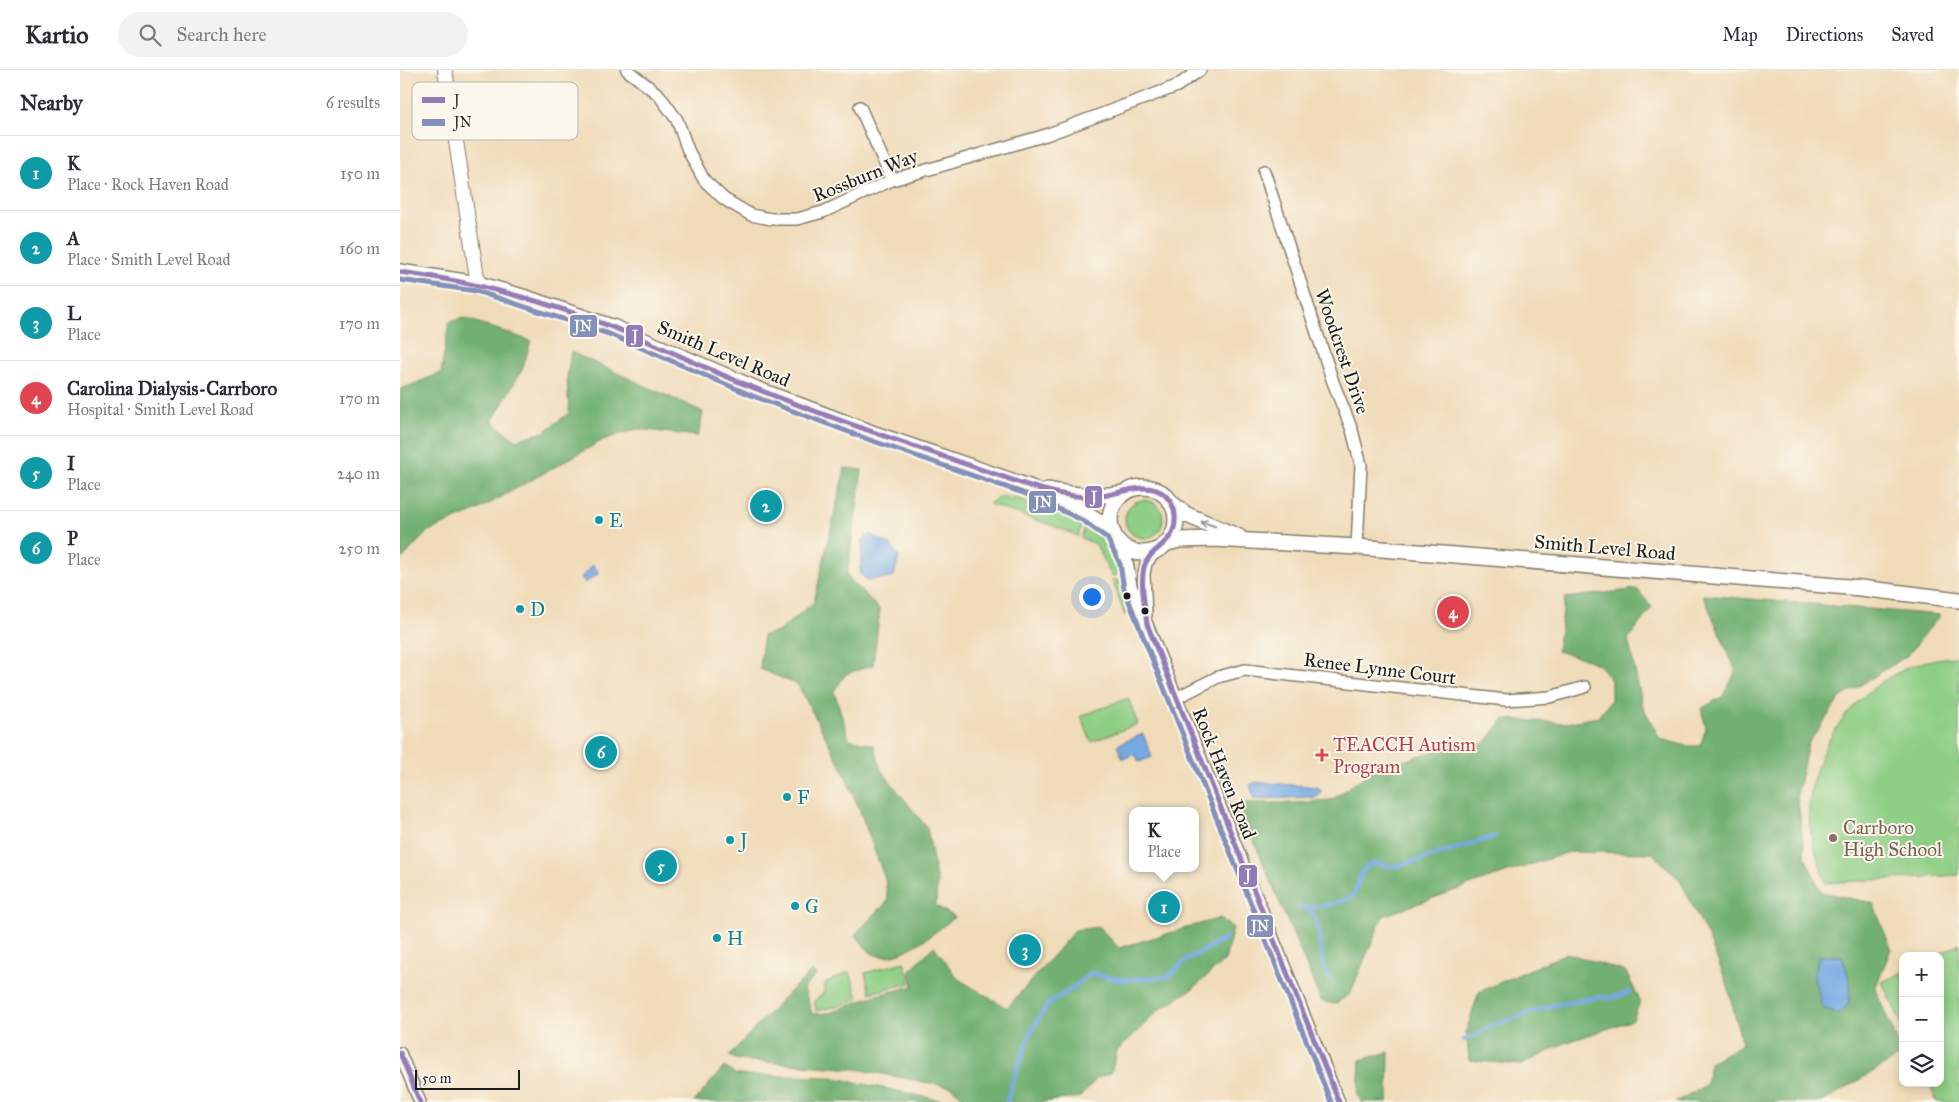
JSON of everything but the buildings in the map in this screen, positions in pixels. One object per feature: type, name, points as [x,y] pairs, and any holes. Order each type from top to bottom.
[{"type":"main road","name":"Smith Level Road","points":[[400,272],[478,284],[612,327],[756,389],[872,433],[1029,487],[1086,513],[1100,522],[1116,538]]},
{"type":"main road","points":[[1144,486],[1155,489],[1171,503],[1175,513],[1176,524],[1172,534],[1162,546],[1149,552],[1138,552],[1128,549],[1116,538],[1110,522],[1111,511],[1123,493],[1133,488],[1144,486]]},
{"type":"main road","name":"Smith Level Road","points":[[1029,487],[1085,496],[1105,497],[1123,493]]},
{"type":"main road","name":"Smith Level Road","points":[[1171,503],[1186,515],[1248,541]]},
{"type":"main road","name":"Smith Level Road","points":[[1162,546],[1197,538],[1357,547],[1861,588],[1959,600]]},
{"type":"street","name":"Rossburn Way","points":[[627,70],[659,95],[677,120],[688,150],[704,180],[724,200],[750,215],[771,219],[797,219],[823,212],[892,180],[1046,135],[1178,86],[1200,70]]},
{"type":"street","points":[[860,107],[892,180]]},
{"type":"street","points":[[455,140],[478,284]]},
{"type":"street","name":"Woodcrest Drive","points":[[1264,171],[1333,382],[1352,430],[1361,465],[1357,547]]},
{"type":"street","name":"Rock Haven Road","points":[[1116,538],[1127,562],[1131,586],[1339,1102]]},
{"type":"street","name":"Rock Haven Road","points":[[1147,624],[1144,574],[1146,562],[1162,546]]},
{"type":"street","name":"Renee Lynne Court","points":[[1176,698],[1218,677],[1245,670],[1506,700],[1550,697],[1585,687]]},
{"type":"street","points":[[400,1053],[420,1102]]},
{"type":"green space","points":[[464,318],[531,341],[522,370],[492,421],[515,440],[544,432],[569,413],[567,377],[571,352],[703,412],[698,436],[637,429],[603,440],[476,511],[428,531],[400,561],[401,389],[441,373],[449,322]]},
{"type":"green space","points":[[845,468],[862,470],[847,576],[880,610],[873,665],[846,674],[834,691],[849,739],[874,745],[881,770],[927,828],[937,882],[936,906],[955,917],[927,938],[905,951],[883,956],[871,953],[855,934],[888,901],[885,879],[841,766],[798,685],[760,669],[763,635],[778,632],[814,602]]},
{"type":"green space","points":[[999,497],[1015,498],[1080,519],[1081,526],[1078,536],[989,504]]},
{"type":"green space","points":[[1144,500],[1157,506],[1163,519],[1157,532],[1144,538],[1131,532],[1125,519],[1131,506]]},
{"type":"green space","points":[[1091,523],[1108,538],[1118,555],[1121,571],[1114,576],[1111,575],[1096,544],[1081,538],[1085,527]]},
{"type":"green space","points":[[1112,579],[1121,582],[1126,616],[1125,616]]},
{"type":"green space","points":[[1637,589],[1652,607],[1628,639],[1643,707],[1660,739],[1687,746],[1700,746],[1706,728],[1701,709],[1723,696],[1736,671],[1703,595],[1940,615],[1908,655],[1840,698],[1808,744],[1797,794],[1805,857],[1821,892],[1873,903],[1891,949],[1875,989],[1899,1045],[1899,1056],[1822,1102],[1675,1102],[1706,1085],[1710,1063],[1742,1044],[1727,983],[1707,935],[1680,880],[1652,853],[1569,852],[1383,916],[1350,994],[1335,1004],[1321,1001],[1238,803],[1294,803],[1331,800],[1373,771],[1437,750],[1462,750],[1485,743],[1504,719],[1566,723],[1598,717],[1611,700],[1611,680],[1599,665],[1586,659],[1557,651],[1565,598]]},
{"type":"green space","points":[[1959,657],[1959,875],[1826,883],[1812,839],[1809,812],[1812,783],[1822,755],[1836,729],[1854,706],[1877,686],[1902,670],[1930,661]]},
{"type":"green space","points":[[1128,698],[1138,724],[1091,742],[1081,716]]},
{"type":"green space","points":[[1220,918],[1233,928],[1225,960],[1195,987],[1159,1010],[1117,1051],[1111,1073],[1097,1078],[1080,1097],[1043,1102],[969,1102],[951,1087],[856,1069],[738,1060],[729,1056],[785,996],[812,971],[816,975],[804,988],[812,1014],[830,1013],[870,997],[913,986],[909,971],[934,946],[958,979],[1007,1008],[1075,930],[1099,927],[1119,948]]},
{"type":"green space","points":[[1959,944],[1959,1102],[1937,1102],[1931,1087],[1944,1087],[1944,952]]},
{"type":"green space","points":[[1567,953],[1626,972],[1640,1001],[1633,1020],[1565,1043],[1521,1065],[1469,1060],[1466,1031],[1479,992]]},
{"type":"green space","points":[[904,962],[910,983],[870,993],[865,973]]},
{"type":"green space","points":[[850,972],[858,998],[839,1006],[816,1011],[814,1001],[823,994],[826,982]]},
{"type":"green space","points":[[1899,974],[1899,1018],[1882,982]]},
{"type":"green space","points":[[1389,1052],[1388,1102],[1361,1102],[1358,1095],[1360,1060]]},
{"type":"green space","points":[[724,1067],[737,1075],[831,1077],[949,1102],[694,1102]]},
{"type":"water","points":[[870,534],[891,545],[899,557],[894,576],[867,580],[861,575],[863,540]]},
{"type":"water","points":[[593,565],[598,574],[585,583],[581,577]]},
{"type":"water","points":[[1143,734],[1152,757],[1139,762],[1135,754],[1123,759],[1117,745]]},
{"type":"water","points":[[1256,782],[1318,787],[1321,790],[1320,795],[1317,797],[1254,799],[1250,785]]},
{"type":"water","points":[[1819,956],[1842,956],[1850,982],[1849,1003],[1839,1014],[1823,1008],[1814,978]]},
{"type":"waterway","points":[[1298,907],[1327,905],[1349,898],[1355,892],[1363,871],[1369,865],[1396,866],[1495,836]]},
{"type":"waterway","points":[[1308,908],[1317,924],[1322,962],[1330,979]]},
{"type":"waterway","points":[[1007,1102],[1031,1031],[1048,1004],[1091,973],[1120,980],[1168,977],[1186,960],[1226,938]]},
{"type":"waterway","points":[[1464,1040],[1477,1035],[1490,1026],[1554,1005],[1601,997],[1612,998],[1630,992]]},
{"type":"transit line","name":"J","points":[[400,272],[488,288],[574,313],[630,334],[737,381],[808,409],[1033,487],[1062,494],[1092,497],[1140,488],[1157,490],[1165,495],[1171,502],[1174,511],[1174,526],[1168,539],[1152,554],[1144,567],[1143,588],[1147,624],[1339,1102]]},
{"type":"transit line","name":"JN","points":[[400,280],[476,291],[609,334],[753,396],[870,440],[1026,494],[1082,520],[1107,538],[1120,564],[1124,589],[1331,1102]]},
{"type":"transit line","name":"J","points":[[400,1053],[420,1102]]},
{"type":"place","name":"A","points":[[766,506]]},
{"type":"place","name":"E","points":[[599,520]]},
{"type":"place","name":"D","points":[[520,609]]},
{"type":"place","name":"Carolina Dialysis-Carrboro","points":[[1453,612]]},
{"type":"place","name":"P","points":[[601,752]]},
{"type":"place","name":"TEACCH Autism Program","points":[[1322,755]]},
{"type":"place","name":"F","points":[[787,797]]},
{"type":"place","name":"Carrboro High School","points":[[1833,838]]},
{"type":"place","name":"J","points":[[730,840]]},
{"type":"place","name":"I","points":[[661,866]]},
{"type":"place","name":"G","points":[[795,906]]},
{"type":"place","name":"K","points":[[1164,907]]},
{"type":"place","name":"H","points":[[717,938]]},
{"type":"place","name":"L","points":[[1025,950]]}]
